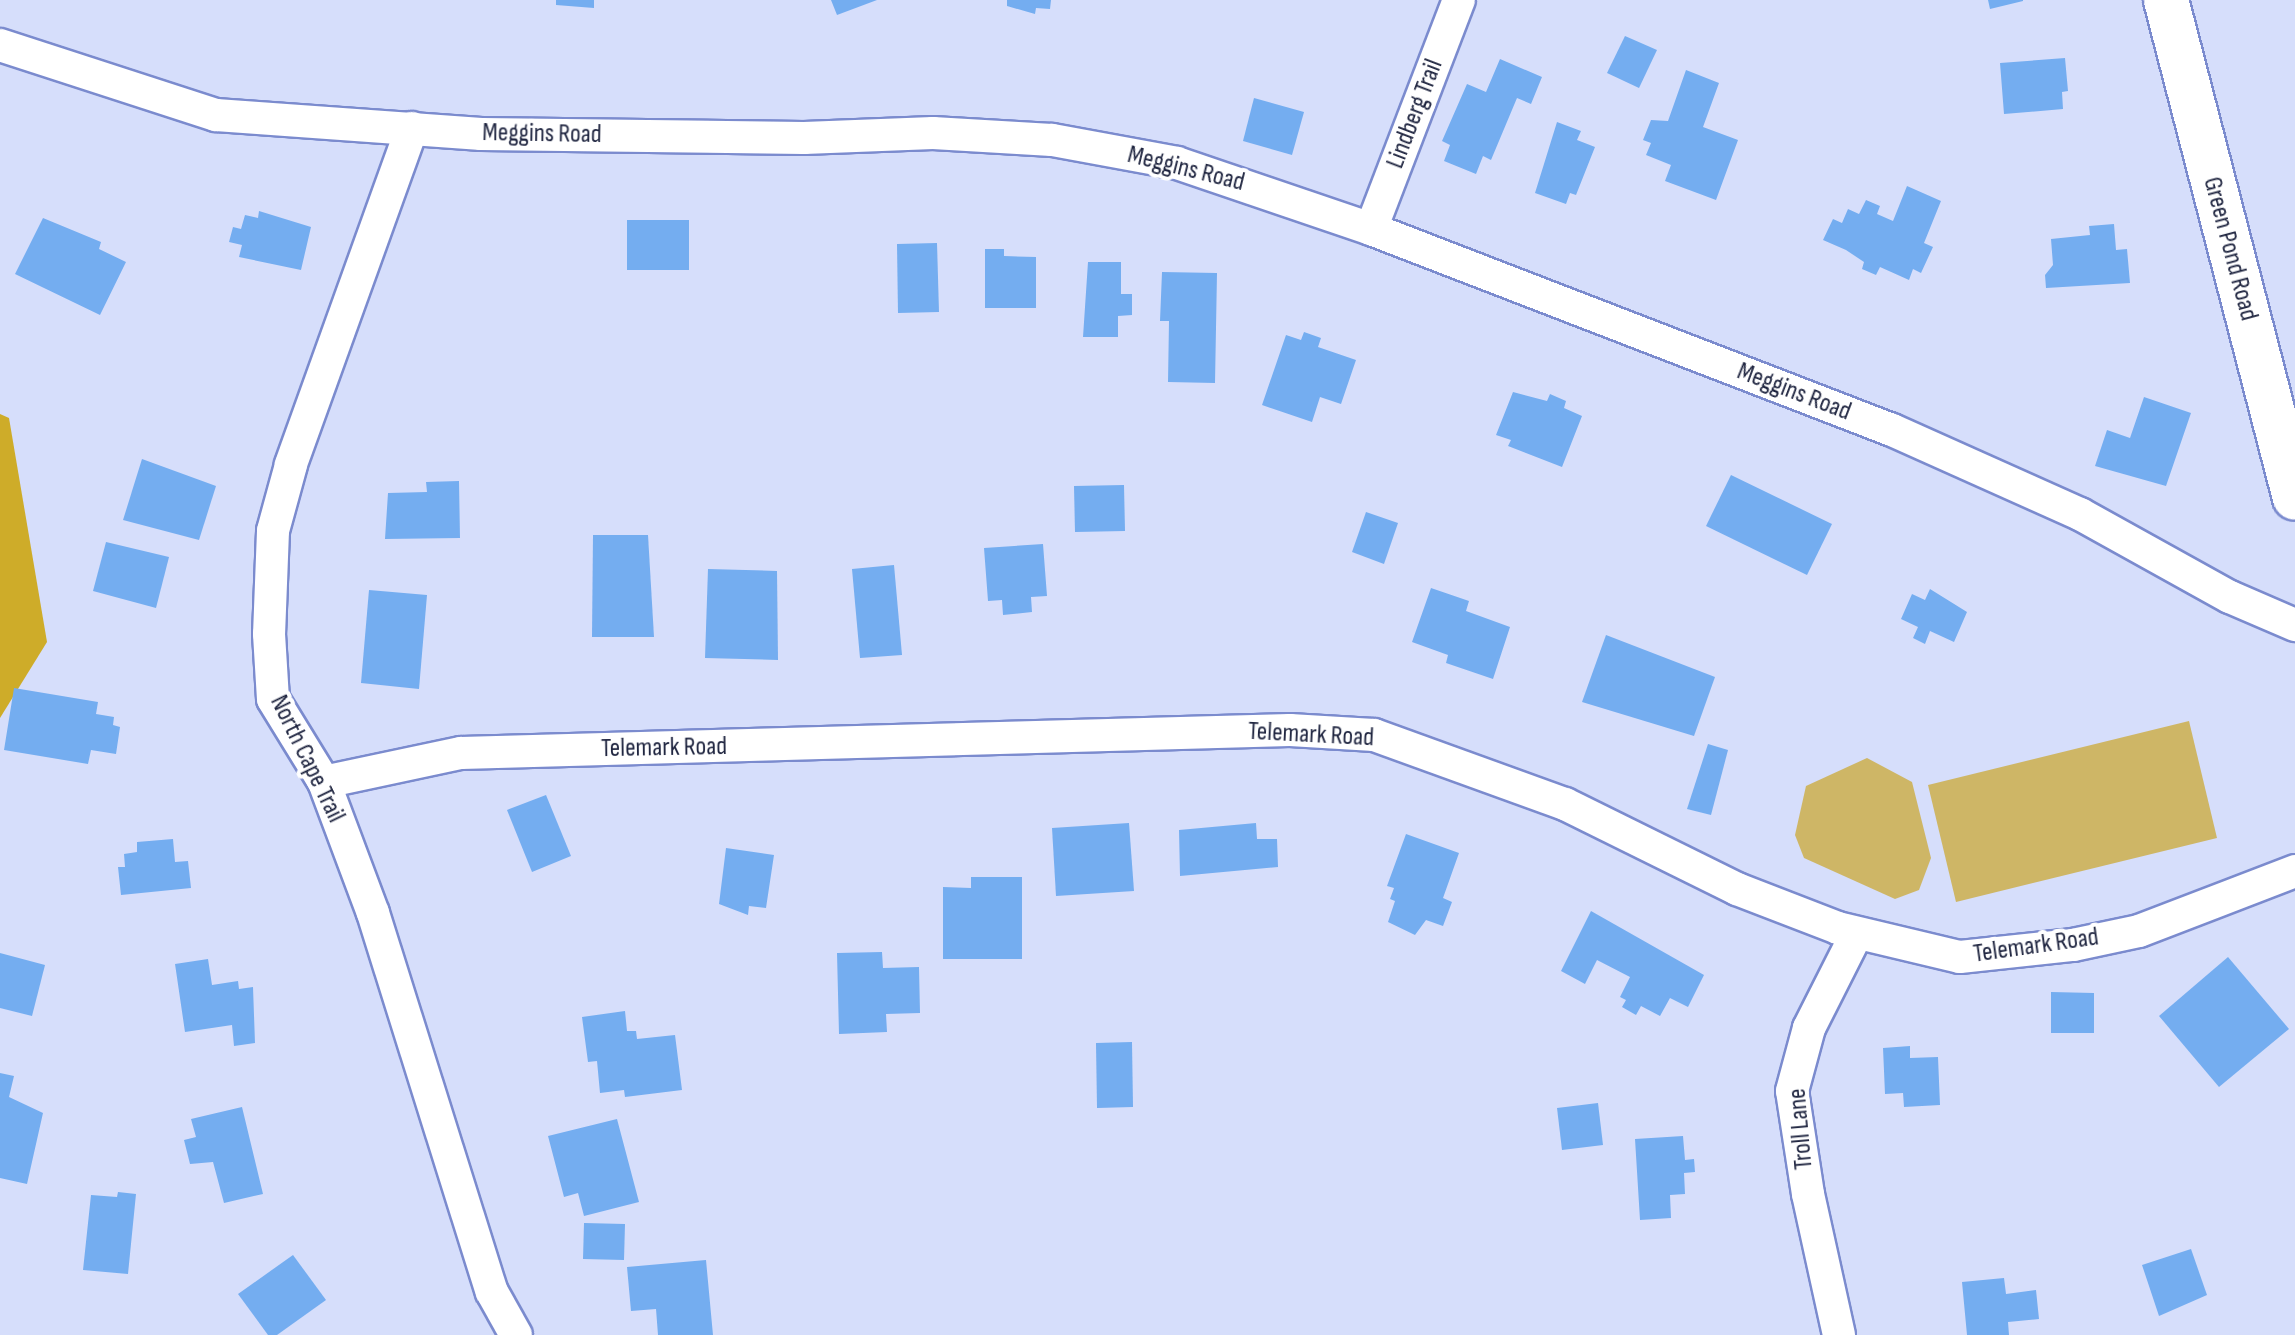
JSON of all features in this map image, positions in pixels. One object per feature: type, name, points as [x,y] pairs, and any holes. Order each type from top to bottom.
[{"type":"main road","name":"Green Pond Road","points":[[2166,0],[2295,498]]},
{"type":"street","name":"Lindberg Trail","points":[[1371,229],[1459,0]]},
{"type":"street","name":"Meggins Road","points":[[0,45],[216,115],[412,128],[773,137],[933,133],[1052,140],[1228,177],[1892,430],[2080,514],[2230,597],[2295,625]]},
{"type":"street","name":"North Cape Trail","points":[[412,128],[291,465],[273,531],[269,634],[273,699],[324,782],[373,913],[492,1292],[516,1335]]},
{"type":"street","name":"Telemark Road","points":[[324,782],[461,753],[1290,730],[1374,735],[1565,804],[1737,889],[1857,933],[1960,957],[2073,945],[2139,931],[2295,871]]},
{"type":"street","name":"Troll Lane","points":[[1839,1335],[1808,1194],[1792,1091],[1809,1028],[1857,933]]},
{"type":"shaded area","points":[[0,414],[9,418],[47,642],[0,718]]},
{"type":"shaded area","points":[[2189,721],[2217,838],[1956,902],[1928,785]]},
{"type":"shaded area","points":[[1867,758],[1912,782],[1931,858],[1919,890],[1895,899],[1804,858],[1795,835],[1806,786]]},
{"type":"building","points":[[556,0],[594,0],[594,8],[556,5]]},
{"type":"building","points":[[831,0],[877,0],[837,15]]},
{"type":"building","points":[[1007,0],[1051,0],[1050,9],[1036,8],[1035,14],[1007,6]]},
{"type":"building","points":[[1988,0],[2023,0],[2023,1],[1990,9]]},
{"type":"building","points":[[1625,36],[1657,50],[1639,88],[1607,73]]},
{"type":"building","points":[[2065,58],[2068,91],[2062,92],[2063,109],[2004,114],[2000,63]]},
{"type":"building","points":[[1500,59],[1542,77],[1531,104],[1517,98],[1491,160],[1483,156],[1476,174],[1444,161],[1450,145],[1442,141],[1467,84],[1486,92]]},
{"type":"building","points":[[1686,70],[1719,83],[1703,127],[1738,140],[1716,200],[1665,181],[1671,165],[1646,155],[1651,143],[1643,140],[1651,120],[1668,121]]},
{"type":"building","points":[[1254,98],[1304,112],[1292,155],[1243,141]]},
{"type":"building","points":[[1557,122],[1581,131],[1577,140],[1595,147],[1576,195],[1570,193],[1566,204],[1535,193]]},
{"type":"building","points":[[1907,186],[1941,201],[1924,243],[1933,247],[1921,273],[1913,269],[1909,280],[1880,267],[1876,275],[1862,269],[1864,262],[1846,250],[1823,240],[1833,219],[1842,223],[1848,209],[1859,214],[1866,200],[1880,206],[1877,214],[1893,221]]},
{"type":"building","points":[[259,211],[311,227],[301,270],[239,257],[242,245],[229,242],[233,227],[241,229],[245,215],[258,218]]},
{"type":"building","points":[[43,218],[101,242],[99,249],[126,262],[100,315],[15,274]]},
{"type":"building","points":[[627,220],[689,220],[689,270],[627,270]]},
{"type":"building","points":[[2114,224],[2116,250],[2127,249],[2130,283],[2046,288],[2045,275],[2053,265],[2051,239],[2090,235],[2089,226]]},
{"type":"building","points":[[937,243],[939,312],[898,313],[897,244]]},
{"type":"building","points":[[985,249],[1004,249],[1004,256],[1036,257],[1036,308],[985,308]]},
{"type":"building","points":[[1088,262],[1121,262],[1121,294],[1132,294],[1132,315],[1118,316],[1118,337],[1083,337]]},
{"type":"building","points":[[1162,272],[1217,273],[1215,383],[1168,382],[1169,321],[1160,321]]},
{"type":"building","points":[[1304,332],[1321,338],[1318,347],[1356,360],[1341,404],[1320,397],[1312,422],[1262,405],[1286,335],[1301,340]]},
{"type":"building","points":[[1513,392],[1547,401],[1550,394],[1566,401],[1564,408],[1582,416],[1562,467],[1508,446],[1511,440],[1496,435]]},
{"type":"building","points":[[2144,397],[2191,413],[2166,486],[2095,466],[2107,430],[2130,438]]},
{"type":"building","points":[[142,459],[216,486],[199,540],[123,520]]},
{"type":"building","points":[[1731,475],[1832,524],[1807,575],[1706,526]]},
{"type":"building","points":[[459,481],[460,538],[385,539],[388,493],[427,492],[426,482]]},
{"type":"building","points":[[1124,485],[1125,531],[1075,532],[1074,486]]},
{"type":"building","points":[[1366,512],[1398,523],[1384,564],[1352,552]]},
{"type":"building","points":[[593,535],[648,535],[654,637],[592,637]]},
{"type":"building","points":[[106,542],[169,557],[156,608],[93,591]]},
{"type":"building","points":[[1043,544],[1047,596],[1031,597],[1032,612],[1003,615],[1002,600],[988,601],[984,548]]},
{"type":"building","points":[[894,565],[902,655],[860,658],[852,569]]},
{"type":"building","points":[[708,569],[777,571],[778,660],[705,658]]},
{"type":"building","points":[[1431,588],[1469,601],[1466,611],[1510,627],[1493,679],[1446,663],[1448,655],[1412,642]]},
{"type":"building","points":[[1930,589],[1967,612],[1954,642],[1930,631],[1925,644],[1913,638],[1918,627],[1901,619],[1912,594],[1925,600]]},
{"type":"building","points":[[369,590],[427,595],[419,689],[361,683]]},
{"type":"building","points":[[1606,635],[1715,677],[1694,736],[1582,702]]},
{"type":"building","points":[[14,688],[98,702],[96,714],[114,717],[113,725],[120,727],[116,754],[91,750],[88,764],[4,750]]},
{"type":"building","points":[[1708,744],[1728,750],[1711,815],[1687,809]]},
{"type":"building","points":[[546,795],[571,856],[532,872],[507,810]]},
{"type":"building","points":[[1129,823],[1134,891],[1056,896],[1052,828]]},
{"type":"building","points":[[1256,823],[1257,839],[1277,839],[1278,867],[1180,876],[1179,830]]},
{"type":"building","points":[[1406,834],[1459,853],[1443,898],[1452,902],[1443,926],[1426,920],[1415,935],[1388,922],[1395,901],[1390,899],[1394,888],[1387,886]]},
{"type":"building","points":[[173,839],[175,862],[188,861],[191,888],[121,895],[118,867],[125,867],[124,854],[137,852],[137,842]]},
{"type":"building","points":[[726,848],[774,855],[766,908],[749,906],[748,915],[719,904]]},
{"type":"building","points":[[971,877],[1022,877],[1022,959],[943,959],[943,887],[971,888]]},
{"type":"building","points":[[1591,911],[1704,975],[1688,1007],[1670,998],[1660,1016],[1641,1006],[1636,1015],[1622,1007],[1626,1000],[1620,997],[1630,977],[1597,960],[1585,984],[1561,971]]},
{"type":"building","points":[[882,952],[883,968],[919,967],[920,1013],[886,1014],[887,1032],[839,1034],[837,953]]},
{"type":"building","points":[[0,953],[45,965],[32,1016],[0,1008]]},
{"type":"building","points":[[2228,957],[2289,1029],[2219,1087],[2159,1016]]},
{"type":"building","points":[[208,959],[212,985],[238,981],[239,989],[253,987],[255,1043],[234,1046],[232,1025],[185,1032],[175,964]]},
{"type":"building","points":[[2051,992],[2094,993],[2094,1033],[2051,1033]]},
{"type":"building","points":[[625,1011],[627,1031],[636,1031],[637,1039],[675,1035],[682,1090],[625,1097],[624,1090],[600,1093],[597,1061],[588,1062],[582,1017]]},
{"type":"building","points":[[1132,1042],[1133,1107],[1097,1108],[1096,1043]]},
{"type":"building","points":[[1910,1046],[1910,1058],[1938,1057],[1940,1105],[1904,1107],[1903,1093],[1885,1094],[1883,1048]]},
{"type":"building","points":[[0,1073],[14,1076],[9,1097],[43,1113],[27,1184],[0,1178]]},
{"type":"building","points":[[1598,1103],[1603,1145],[1562,1150],[1557,1108]]},
{"type":"building","points":[[242,1107],[263,1194],[224,1203],[213,1162],[190,1164],[184,1140],[196,1137],[191,1119]]},
{"type":"building","points":[[617,1119],[639,1202],[584,1216],[578,1193],[564,1197],[548,1136]]},
{"type":"building","points":[[1683,1136],[1685,1160],[1694,1159],[1695,1172],[1684,1173],[1685,1194],[1670,1195],[1671,1218],[1640,1220],[1635,1139]]},
{"type":"building","points":[[118,1192],[136,1194],[128,1274],[83,1270],[91,1195],[117,1197]]},
{"type":"building","points":[[584,1223],[625,1224],[624,1260],[583,1259]]},
{"type":"building","points":[[2191,1249],[2207,1295],[2159,1316],[2142,1265]]},
{"type":"building","points":[[293,1255],[326,1300],[277,1335],[268,1335],[238,1294]]},
{"type":"building","points":[[706,1260],[713,1335],[658,1335],[656,1309],[631,1311],[627,1267]]},
{"type":"building","points":[[2004,1278],[2006,1294],[2036,1290],[2039,1319],[2008,1322],[2009,1335],[1967,1335],[1962,1282]]}]
